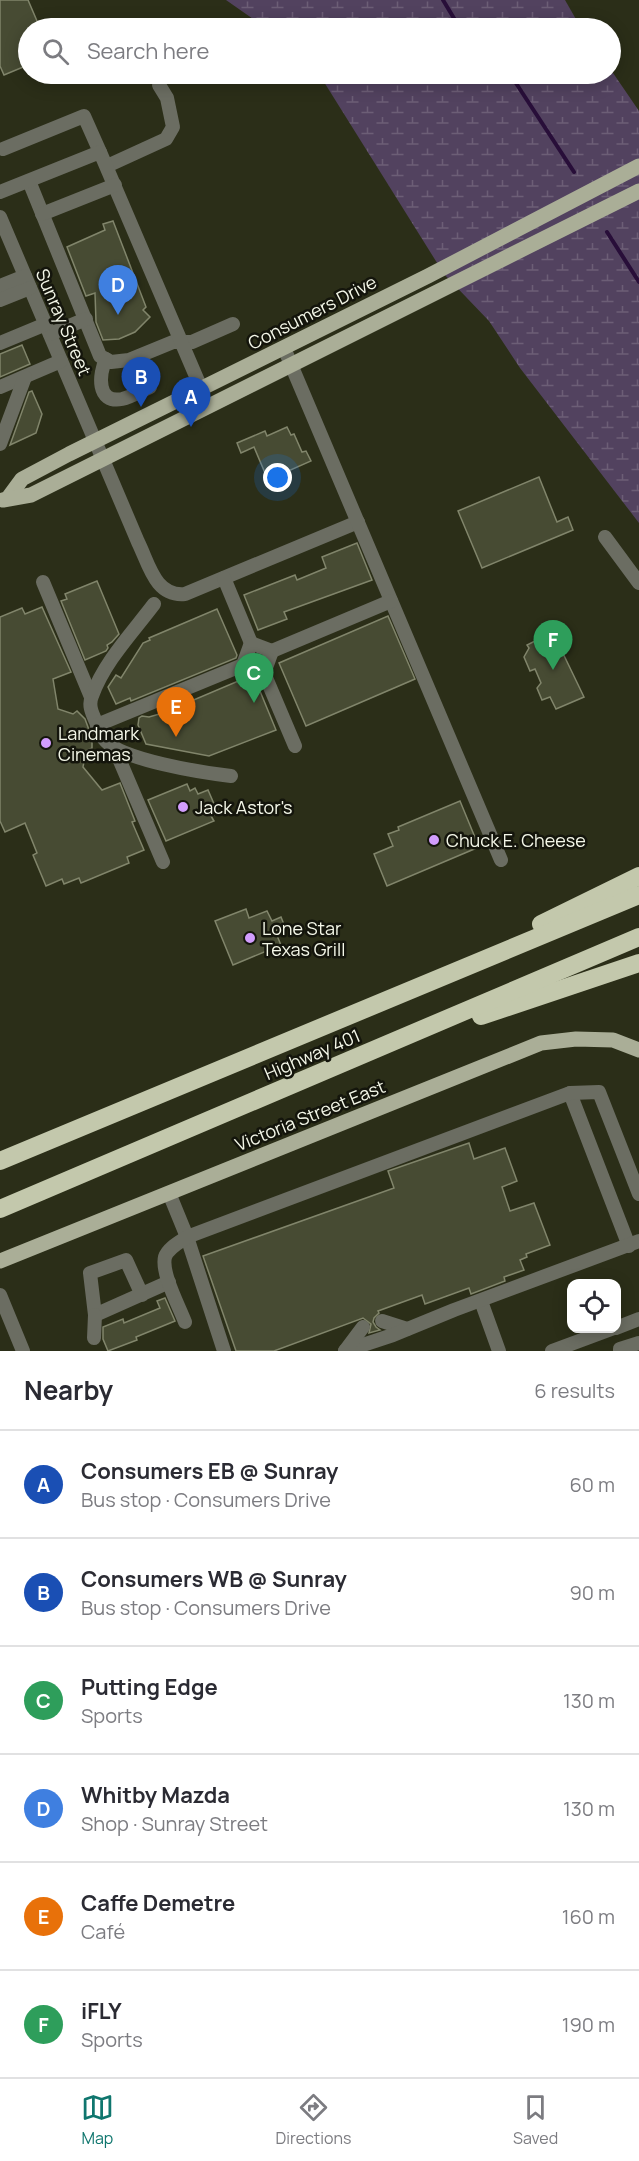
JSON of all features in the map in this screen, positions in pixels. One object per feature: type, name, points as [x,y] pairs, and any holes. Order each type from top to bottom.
[{"type":"highway","points":[[402,994],[639,876]]},
{"type":"highway","name":"Highway 401","points":[[0,1161],[639,895]]},
{"type":"highway","name":"Highway 401","points":[[0,1209],[639,937]]},
{"type":"highway","points":[[351,1060],[639,963]]},
{"type":"main road","name":"Consumers Drive","points":[[4,500],[22,479],[639,166]]},
{"type":"main road","name":"Consumers Drive","points":[[4,500],[31,495],[639,191]]},
{"type":"main road","name":"Victoria Street East","points":[[0,1261],[541,1043],[576,1039],[613,1040],[639,1050]]},
{"type":"street","points":[[107,166],[166,139],[173,127],[168,98],[159,85]]},
{"type":"street","points":[[3,149],[84,116],[201,388]]},
{"type":"street","points":[[0,192],[100,152]]},
{"type":"street","points":[[29,181],[100,356],[111,362],[129,360],[173,342],[192,342],[233,324]]},
{"type":"street","points":[[42,214],[115,185]]},
{"type":"street","name":"Sunray Street","points":[[1,221],[158,584],[165,591],[174,595],[185,594],[224,578]]},
{"type":"street","points":[[0,286],[28,282]]},
{"type":"street","points":[[0,300],[28,282]]},
{"type":"street","points":[[0,343],[86,319]]},
{"type":"street","points":[[284,348],[501,860]]},
{"type":"street","points":[[106,359],[100,378],[102,388],[112,399],[122,399],[150,387]]},
{"type":"street","points":[[0,387],[61,361]]},
{"type":"street","points":[[0,444],[25,377]]},
{"type":"street","points":[[243,665],[251,643],[224,578],[358,522]]},
{"type":"street","points":[[605,537],[639,583]]},
{"type":"street","points":[[43,582],[91,697],[91,709],[104,739],[114,747],[141,758],[231,776]]},
{"type":"street","points":[[251,643],[272,651],[391,601]]},
{"type":"street","points":[[91,697],[107,667],[154,604]]},
{"type":"street","points":[[272,651],[264,673],[295,746]]},
{"type":"street","points":[[97,724],[243,665],[264,673]]},
{"type":"street","points":[[114,747],[164,862]]},
{"type":"street","points":[[185,1322],[169,1282],[165,1257],[170,1250],[187,1237],[570,1093],[599,1092],[639,1194]]},
{"type":"street","points":[[345,1351],[634,1244],[570,1093]]},
{"type":"street","points":[[169,1193],[187,1237],[224,1351]]},
{"type":"street","points":[[94,1338],[95,1315],[90,1273],[126,1260],[142,1295]]},
{"type":"street","points":[[95,1315],[169,1282]]},
{"type":"street","points":[[0,1295],[23,1351]]},
{"type":"street","points":[[480,1301],[499,1351]]},
{"type":"street","points":[[621,1326],[639,1319]]},
{"type":"street","points":[[382,1321],[407,1329]]},
{"type":"street","points":[[345,1351],[363,1328]]},
{"type":"street","points":[[552,1351],[601,1333]]},
{"type":"street","points":[[618,1350],[639,1343]]},
{"type":"green space","points":[[226,0],[565,0],[575,18],[252,18]]},
{"type":"green space","points":[[325,84],[621,84],[639,111],[639,523],[520,368],[489,321],[444,274]]},
{"type":"building","points":[[0,0],[28,0],[36,18],[18,18],[18,69],[4,75],[0,66]]},
{"type":"building","points":[[113,221],[146,307],[143,310],[150,317],[135,332],[119,339],[103,340],[96,322],[95,293],[86,296],[67,247],[105,230],[103,224]]},
{"type":"building","points":[[22,345],[30,364],[0,377],[0,354]]},
{"type":"building","points":[[32,391],[42,414],[36,433],[10,445],[29,392]]},
{"type":"building","points":[[287,427],[291,435],[294,434],[302,452],[306,451],[311,461],[268,480],[254,447],[241,453],[237,443],[265,431],[267,436]]},
{"type":"building","points":[[539,477],[557,522],[568,517],[573,530],[482,568],[458,511]]},
{"type":"building","points":[[357,543],[372,580],[284,612],[287,619],[258,630],[244,595],[295,575],[297,580],[326,568],[322,557]]},
{"type":"building","points":[[97,581],[119,634],[107,645],[106,651],[85,660],[61,601],[67,599],[65,594]]},
{"type":"building","name":"Landmark Cinemas","points":[[42,607],[71,672],[53,679],[58,709],[73,714],[77,711],[85,719],[92,738],[92,748],[86,751],[83,767],[102,790],[120,783],[135,821],[132,822],[144,850],[127,857],[129,863],[81,883],[79,878],[64,884],[62,879],[46,886],[33,855],[37,853],[25,823],[5,832],[0,821],[0,617],[22,608],[25,614]]},
{"type":"building","points":[[217,609],[237,655],[236,658],[131,701],[130,698],[116,704],[108,687],[116,675],[121,678],[143,643],[150,640],[149,638]]},
{"type":"building","points":[[388,616],[415,679],[306,726],[279,663]]},
{"type":"building","points":[[547,632],[552,643],[557,641],[584,697],[556,709],[550,697],[542,700],[537,688],[541,683],[535,669],[530,671],[524,657],[529,648],[527,645]]},
{"type":"building","points":[[243,679],[255,679],[276,730],[209,756],[146,744],[138,725],[139,718],[163,713]]},
{"type":"building","name":"Jack Astor's","points":[[187,784],[190,791],[195,788],[198,794],[208,790],[218,813],[211,816],[214,821],[166,841],[148,800]]},
{"type":"building","name":"Chuck E. Cheese","points":[[460,801],[479,847],[387,886],[374,854],[393,846],[388,834],[399,830],[398,827]]},
{"type":"building","name":"Lone Star Texas Grill","points":[[246,909],[249,918],[267,911],[272,921],[281,917],[285,927],[275,931],[281,945],[233,965],[215,921]]},
{"type":"building","points":[[469,1143],[474,1159],[505,1148],[517,1181],[502,1187],[510,1211],[534,1203],[550,1245],[526,1254],[527,1257],[520,1260],[524,1270],[504,1277],[505,1281],[471,1294],[469,1288],[425,1304],[422,1295],[378,1311],[373,1322],[380,1330],[369,1333],[371,1324],[363,1318],[274,1351],[236,1351],[203,1256],[394,1188],[388,1171]]},
{"type":"building","points":[[165,1298],[175,1321],[136,1337],[137,1340],[108,1351],[103,1339],[103,1327],[123,1319],[124,1323],[160,1308],[157,1301]]},
{"type":"waterway","points":[[443,0],[454,18]]},
{"type":"waterway","points":[[517,84],[574,172]]},
{"type":"waterway","points":[[607,232],[639,282]]},
{"type":"place","name":"Whitby Mazda","points":[[118,315]]},
{"type":"place","name":"Consumers WB @ Sunray","points":[[141,407]]},
{"type":"place","name":"Consumers EB @ Sunray","points":[[191,427]]},
{"type":"place","name":"iFLY","points":[[553,670]]},
{"type":"place","name":"Putting Edge","points":[[254,703]]},
{"type":"place","name":"Caffe Demetre","points":[[176,737]]},
{"type":"place","name":"Landmark Cinemas","points":[[46,743]]},
{"type":"place","name":"Jack Astor's","points":[[183,807]]},
{"type":"place","name":"Chuck E. Cheese","points":[[434,840]]},
{"type":"place","name":"Lone Star Texas Grill","points":[[250,938]]}]
